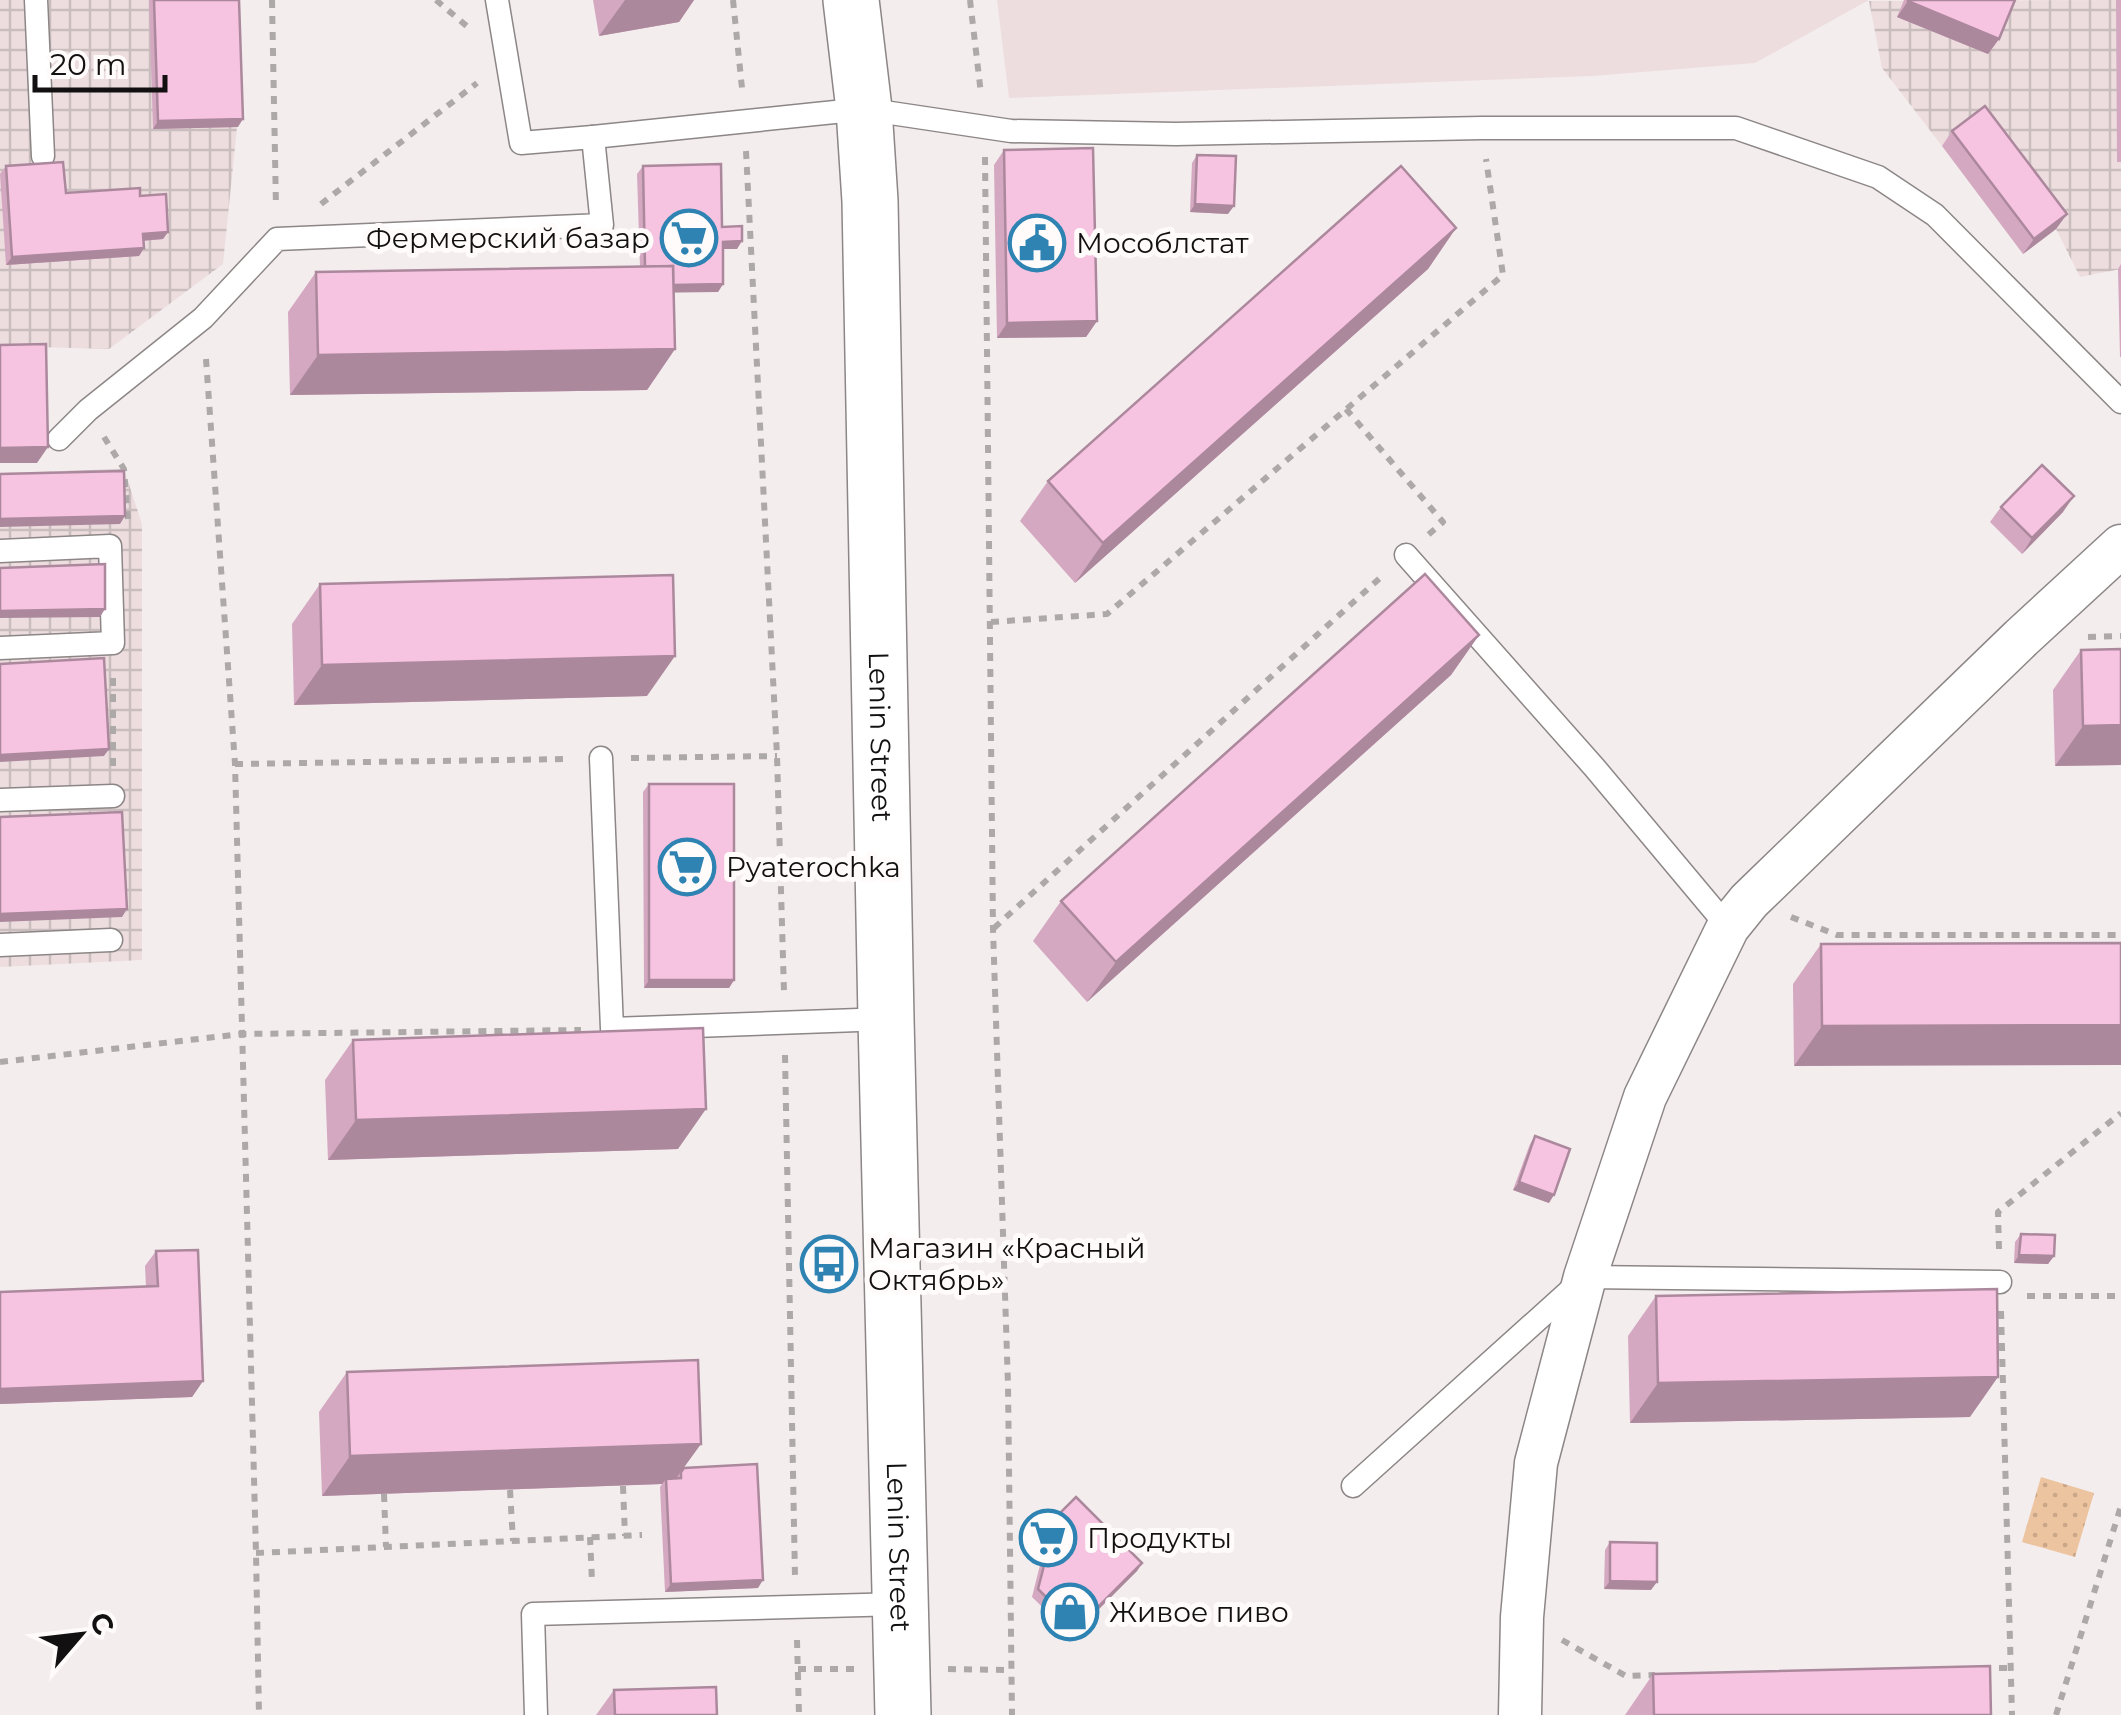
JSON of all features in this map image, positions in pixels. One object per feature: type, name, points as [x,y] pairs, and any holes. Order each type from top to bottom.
[{"type":"main road","name":"Lenin Street","points":[[851,0],[864,109],[870,221],[902,1715]]},
{"type":"street","points":[[1520,1715],[1522,1617],[1536,1462],[1585,1277],[1645,1097],[1739,914],[2021,638],[2121,546]]},
{"type":"lane","points":[[36,0],[43,156]]},
{"type":"lane","points":[[497,0],[520,143],[864,109],[1011,130],[1176,134],[1736,128],[1878,177],[1935,215],[2121,402]]},
{"type":"lane","points":[[59,438],[203,318],[276,239],[602,225],[593,136]]},
{"type":"lane","points":[[0,551],[110,546],[113,643],[0,648]]},
{"type":"lane","points":[[1406,554],[1594,768],[1739,914]]},
{"type":"lane","points":[[601,758],[612,1029],[886,1018]]},
{"type":"lane","points":[[0,800],[113,796]]},
{"type":"lane","points":[[0,945],[111,940]]},
{"type":"lane","points":[[1353,1486],[1585,1277],[2001,1289]]},
{"type":"lane","points":[[536,1715],[533,1614],[900,1604]]},
{"type":"path","points":[[272,0],[276,239]]},
{"type":"path","points":[[276,239],[507,60],[436,0]]},
{"type":"path","points":[[734,0],[745,121],[777,756],[799,1715]]},
{"type":"path","points":[[970,0],[984,126],[993,929],[1008,1385],[1012,1715]]},
{"type":"path","points":[[991,622],[1107,614],[1503,275],[1482,128]]},
{"type":"path","points":[[203,318],[235,764],[259,1715]]},
{"type":"path","points":[[993,929],[1443,522],[1346,409]]},
{"type":"path","points":[[88,410],[124,469],[128,518],[110,546]]},
{"type":"path","points":[[113,643],[113,796]]},
{"type":"path","points":[[235,764],[777,756]]},
{"type":"path","points":[[1739,914],[1837,935],[2121,935]]},
{"type":"path","points":[[0,1062],[241,1034],[612,1029]]},
{"type":"path","points":[[2012,1715],[1998,1212],[2121,1113]]},
{"type":"path","points":[[2001,1289],[2121,1296]]},
{"type":"path","points":[[623,1486],[625,1536]]},
{"type":"path","points":[[510,1490],[513,1541]]},
{"type":"path","points":[[384,1494],[386,1546]]},
{"type":"path","points":[[2056,1715],[2121,1506]]},
{"type":"path","points":[[256,1552],[642,1535]]},
{"type":"path","points":[[590,1538],[594,1612]]},
{"type":"path","points":[[1522,1617],[1626,1676],[1664,1675]]},
{"type":"path","points":[[1972,1668],[2010,1668]]},
{"type":"shaded area","points":[[0,0],[234,0],[237,127],[223,264],[109,349],[0,346]]},
{"type":"shaded area","points":[[997,0],[1869,0],[1755,63],[1592,76],[1009,98]]},
{"type":"shaded area","points":[[2121,0],[2121,269],[2080,277],[2056,229],[1974,122],[1942,146],[1882,68],[1869,1]]},
{"type":"shaded area","points":[[124,469],[142,524],[142,960],[0,967],[0,473]]},
{"type":"shaded area","points":[[2041,1477],[2094,1493],[2075,1557],[2022,1542]]},
{"type":"building","points":[[154,0],[239,0],[243,119],[158,121]]},
{"type":"building","points":[[1908,0],[2015,0],[1999,39]]},
{"type":"building","points":[[1985,106],[2067,214],[2034,239],[1952,131]]},
{"type":"building","points":[[1093,148],[1097,321],[1007,323],[1004,150]]},
{"type":"building","points":[[1197,155],[1236,156],[1234,206],[1195,204]]},
{"type":"building","points":[[63,162],[66,193],[140,188],[140,196],[166,194],[168,232],[143,234],[144,248],[12,257],[6,166]]},
{"type":"building","points":[[721,164],[722,227],[742,226],[742,241],[723,242],[723,284],[673,285],[673,266],[645,267],[643,166]]},
{"type":"building","points":[[1401,166],[1456,228],[1103,543],[1048,481]]},
{"type":"building","points":[[673,266],[675,349],[318,355],[316,272]]},
{"type":"building","points":[[46,344],[48,447],[0,448],[0,345]]},
{"type":"building","points":[[2042,465],[2074,496],[2032,538],[2001,507]]},
{"type":"building","points":[[124,471],[125,516],[0,519],[0,474]]},
{"type":"building","points":[[105,564],[105,609],[0,611],[0,568]]},
{"type":"building","points":[[1425,574],[1479,635],[1116,962],[1061,901]]},
{"type":"building","points":[[673,575],[675,656],[322,665],[320,584]]},
{"type":"building","points":[[2121,649],[2121,725],[2083,726],[2081,650]]},
{"type":"building","points":[[104,658],[109,749],[0,755],[0,664]]},
{"type":"building","points":[[649,784],[734,784],[734,980],[649,980]]},
{"type":"building","points":[[122,812],[127,909],[0,914],[0,817]]},
{"type":"building","points":[[2121,943],[2121,1025],[1822,1026],[1821,944]]},
{"type":"building","points":[[703,1028],[706,1109],[356,1120],[353,1040]]},
{"type":"building","points":[[1535,1136],[1570,1149],[1554,1195],[1519,1182]]},
{"type":"building","points":[[2021,1234],[2055,1235],[2054,1256],[2019,1255]]},
{"type":"building","points":[[198,1250],[203,1381],[0,1389],[0,1292],[158,1286],[156,1251]]},
{"type":"building","points":[[1997,1289],[1998,1377],[1658,1383],[1656,1296]]},
{"type":"building","points":[[698,1360],[701,1444],[350,1456],[347,1372]]},
{"type":"building","points":[[757,1464],[763,1580],[671,1584],[666,1479],[681,1478],[684,1468]]},
{"type":"building","points":[[1076,1497],[1142,1563],[1077,1628],[1038,1589],[1049,1546],[1038,1535]]},
{"type":"building","points":[[1610,1542],[1657,1543],[1657,1582],[1610,1581]]},
{"type":"building","points":[[1990,1666],[1991,1715],[1654,1715],[1653,1674]]},
{"type":"building","points":[[716,1687],[717,1715],[615,1715],[614,1690]]},
{"type":"place","name":"Фермерский базар","points":[[689,238]]},
{"type":"place","name":"Мособлстат","points":[[1037,243]]},
{"type":"place","name":"Pyaterochka","points":[[687,867]]},
{"type":"place","name":"Магазин «Красный Октябрь»","points":[[829,1264]]},
{"type":"place","name":"Продукты","points":[[1048,1538]]},
{"type":"place","name":"Живое пиво","points":[[1070,1612]]}]
